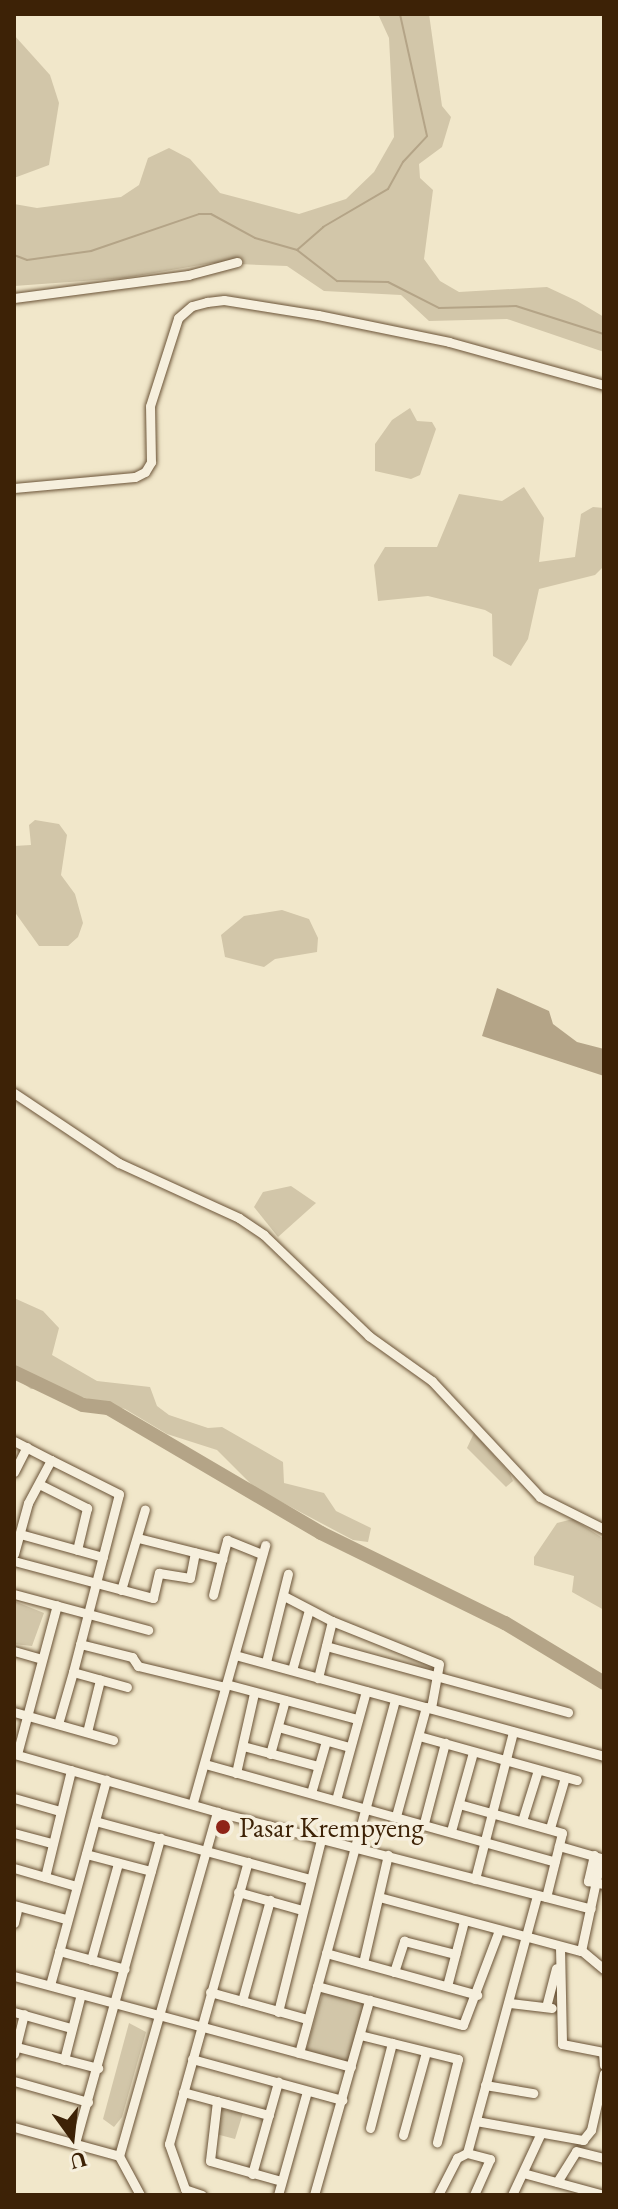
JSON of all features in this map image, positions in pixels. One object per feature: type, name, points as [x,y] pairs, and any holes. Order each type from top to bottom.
[{"type":"street","points":[[14,298],[188,275],[237,262]]},
{"type":"street","points":[[14,488],[145,472],[151,462],[150,406],[178,318],[192,306],[207,302],[224,300],[318,315],[449,342],[604,385]]},
{"type":"street","points":[[14,1093],[119,1163],[239,1218],[264,1235],[369,1336],[432,1381],[540,1497],[604,1529]]},
{"type":"street","points":[[14,1441],[119,1494],[58,1724]]},
{"type":"street","points":[[14,1472],[27,1447]]},
{"type":"street","points":[[14,1554],[51,1460]]},
{"type":"street","points":[[39,1484],[87,1508],[77,1550]]},
{"type":"street","points":[[121,1590],[145,1509]]},
{"type":"street","points":[[20,1534],[103,1557]]},
{"type":"street","points":[[138,1538],[222,1559]]},
{"type":"street","points":[[193,1802],[263,1549],[227,1540],[213,1595]]},
{"type":"street","points":[[14,1561],[154,1598],[159,1573],[190,1578],[195,1552]]},
{"type":"street","points":[[266,1662],[288,1574]]},
{"type":"street","points":[[14,1594],[148,1630]]},
{"type":"street","points":[[284,1596],[332,1621],[436,1662],[440,1679],[419,1736],[396,1816]]},
{"type":"street","points":[[57,1605],[29,1716],[16,1754],[193,1802],[217,1812],[591,1909]]},
{"type":"street","points":[[292,1670],[309,1610]]},
{"type":"street","points":[[318,1678],[332,1621]]},
{"type":"street","points":[[80,1644],[132,1657],[138,1666],[357,1719]]},
{"type":"street","points":[[326,1646],[568,1712]]},
{"type":"street","points":[[14,1651],[42,1659]]},
{"type":"street","points":[[235,1655],[604,1756]]},
{"type":"street","points":[[73,1672],[127,1687]]},
{"type":"street","points":[[87,1732],[100,1680]]},
{"type":"street","points":[[336,1800],[366,1691]]},
{"type":"street","points":[[236,1773],[254,1693]]},
{"type":"street","points":[[270,1754],[285,1700]]},
{"type":"street","points":[[299,2053],[395,1700]]},
{"type":"street","points":[[14,1712],[113,1740]]},
{"type":"street","points":[[278,1727],[349,1747]]},
{"type":"street","points":[[475,1879],[508,1762],[513,1732]]},
{"type":"street","points":[[419,1736],[577,1780]]},
{"type":"street","points":[[311,1793],[326,1741]]},
{"type":"street","points":[[424,1823],[445,1743]]},
{"type":"street","points":[[243,1746],[318,1766]]},
{"type":"street","points":[[451,1831],[473,1752]]},
{"type":"street","points":[[205,1764],[555,1862]]},
{"type":"street","points":[[45,1877],[71,1770]]},
{"type":"street","points":[[522,1821],[538,1770]]},
{"type":"street","points":[[550,1828],[565,1777]]},
{"type":"street","points":[[50,1985],[106,1780]]},
{"type":"street","points":[[14,1798],[60,1811]]},
{"type":"street","points":[[459,1804],[563,1834],[528,1939],[467,2153]]},
{"type":"street","points":[[140,2195],[119,2156],[162,2014],[217,1812]]},
{"type":"street","points":[[95,1821],[310,1879]]},
{"type":"street","points":[[14,1833],[52,1843]]},
{"type":"street","points":[[75,2143],[160,1838]]},
{"type":"street","points":[[278,2012],[321,1839]]},
{"type":"street","points":[[559,1846],[594,1855],[588,1881],[600,1884],[581,1950]]},
{"type":"street","points":[[86,1854],[151,1871]]},
{"type":"street","points":[[363,1963],[388,1855]]},
{"type":"street","points":[[202,2195],[185,2189],[169,2147],[248,1862]]},
{"type":"street","points":[[91,1960],[118,1863]]},
{"type":"street","points":[[14,1868],[76,1886]]},
{"type":"street","points":[[238,1892],[302,1910]]},
{"type":"street","points":[[379,1897],[560,1949],[581,1950],[604,1969]]},
{"type":"street","points":[[242,2001],[270,1900]]},
{"type":"street","points":[[14,1923],[16,1905],[66,1919]]},
{"type":"street","points":[[447,1986],[464,1921]]},
{"type":"street","points":[[317,1986],[461,2026],[477,1995],[499,1930]]},
{"type":"street","points":[[394,1972],[407,1940],[455,1954]]},
{"type":"street","points":[[546,2007],[560,1949]]},
{"type":"street","points":[[560,1949],[559,2009],[563,2046],[603,2052],[604,2065]]},
{"type":"street","points":[[59,1951],[125,1969]]},
{"type":"street","points":[[326,1953],[477,1995]]},
{"type":"street","points":[[14,1976],[351,2067]]},
{"type":"street","points":[[210,1992],[307,2019]]},
{"type":"street","points":[[64,2060],[81,1994]]},
{"type":"street","points":[[314,2195],[369,2000]]},
{"type":"street","points":[[510,2003],[559,2009]]},
{"type":"street","points":[[71,2028],[19,2013],[15,2050],[98,2068]]},
{"type":"street","points":[[360,2035],[458,2059],[437,2142]]},
{"type":"street","points":[[370,2128],[392,2043]]},
{"type":"street","points":[[403,2135],[426,2052]]},
{"type":"street","points":[[192,2059],[342,2100]]},
{"type":"street","points":[[557,2182],[577,2146],[591,2130],[604,2073]]},
{"type":"street","points":[[14,2081],[88,2102]]},
{"type":"street","points":[[252,2174],[278,2082]]},
{"type":"street","points":[[485,2085],[533,2093]]},
{"type":"street","points":[[278,2195],[307,2091]]},
{"type":"street","points":[[183,2092],[269,2115]]},
{"type":"street","points":[[217,2101],[210,2161],[281,2181]]},
{"type":"street","points":[[476,2121],[540,2135],[604,2158]]},
{"type":"street","points":[[14,2127],[119,2156]]},
{"type":"street","points":[[591,2130],[604,2135]]},
{"type":"street","points":[[512,2195],[540,2135]]},
{"type":"street","points":[[438,2195],[457,2158],[467,2153],[490,2159],[474,2195]]},
{"type":"street","points":[[523,2173],[599,2194]]},
{"type":"shaded area","points":[[378,14],[429,14],[442,106],[451,117],[442,147],[419,164],[420,178],[433,190],[424,259],[440,281],[459,292],[547,287],[577,301],[604,317],[604,352],[507,319],[429,321],[401,295],[324,291],[287,266],[212,263],[125,278],[14,286],[14,204],[37,208],[121,197],[139,185],[148,158],[169,148],[190,159],[220,193],[299,214],[346,199],[374,172],[394,137],[389,38]]},
{"type":"shaded area","points":[[14,35],[50,75],[59,103],[49,165],[14,178]]},
{"type":"shaded area","points":[[410,408],[417,421],[432,422],[436,429],[420,475],[411,479],[375,471],[375,444],[392,420]]},
{"type":"shaded area","points":[[524,487],[544,518],[539,562],[575,557],[581,514],[593,507],[604,508],[604,566],[595,575],[539,589],[528,639],[511,666],[493,656],[492,614],[485,610],[428,596],[378,601],[374,565],[385,547],[437,547],[459,494],[502,501]]},
{"type":"shaded area","points":[[35,820],[59,824],[67,835],[61,875],[75,894],[83,923],[78,937],[68,946],[39,946],[14,911],[14,846],[31,845],[29,825]]},
{"type":"shaded area","points":[[282,910],[309,919],[318,938],[317,952],[275,959],[264,967],[225,957],[221,935],[244,916]]},
{"type":"shaded area","points":[[497,988],[549,1011],[553,1024],[577,1042],[604,1049],[604,1076],[482,1036]]},
{"type":"shaded area","points":[[291,1186],[316,1203],[278,1237],[254,1207],[263,1192]]},
{"type":"shaded area","points":[[14,1298],[43,1311],[59,1328],[52,1355],[97,1381],[150,1387],[157,1406],[169,1415],[208,1428],[222,1427],[283,1462],[284,1483],[324,1493],[336,1511],[371,1528],[368,1542],[353,1540],[255,1488],[217,1450],[167,1434],[125,1409],[52,1389],[31,1389],[14,1377]]},
{"type":"shaded area","points":[[474,1433],[510,1474],[513,1481],[506,1487],[467,1448]]},
{"type":"shaded area","points":[[573,1519],[604,1539],[604,1610],[572,1592],[574,1576],[534,1565],[534,1557],[557,1523]]},
{"type":"shaded area","points":[[14,1601],[44,1613],[32,1646],[14,1644]]},
{"type":"shaded area","points":[[323,1992],[367,2005],[351,2063],[306,2050]]},
{"type":"shaded area","points":[[129,2023],[146,2032],[122,2117],[114,2127],[103,2119]]},
{"type":"shaded area","points":[[221,2109],[243,2113],[235,2139],[216,2134]]},
{"type":"waterway","points":[[14,255],[27,260],[91,251],[199,214],[211,214],[255,238],[297,250],[323,227],[388,189],[403,162],[427,136],[400,14]]},
{"type":"waterway","points":[[297,250],[337,281],[388,282],[439,308],[516,306],[604,334]]},
{"type":"waterway","points":[[14,1372],[83,1405],[108,1408],[321,1533],[505,1623],[604,1683]]},
{"type":"place","name":"Pasar Krempyeng","points":[[223,1827]]}]
